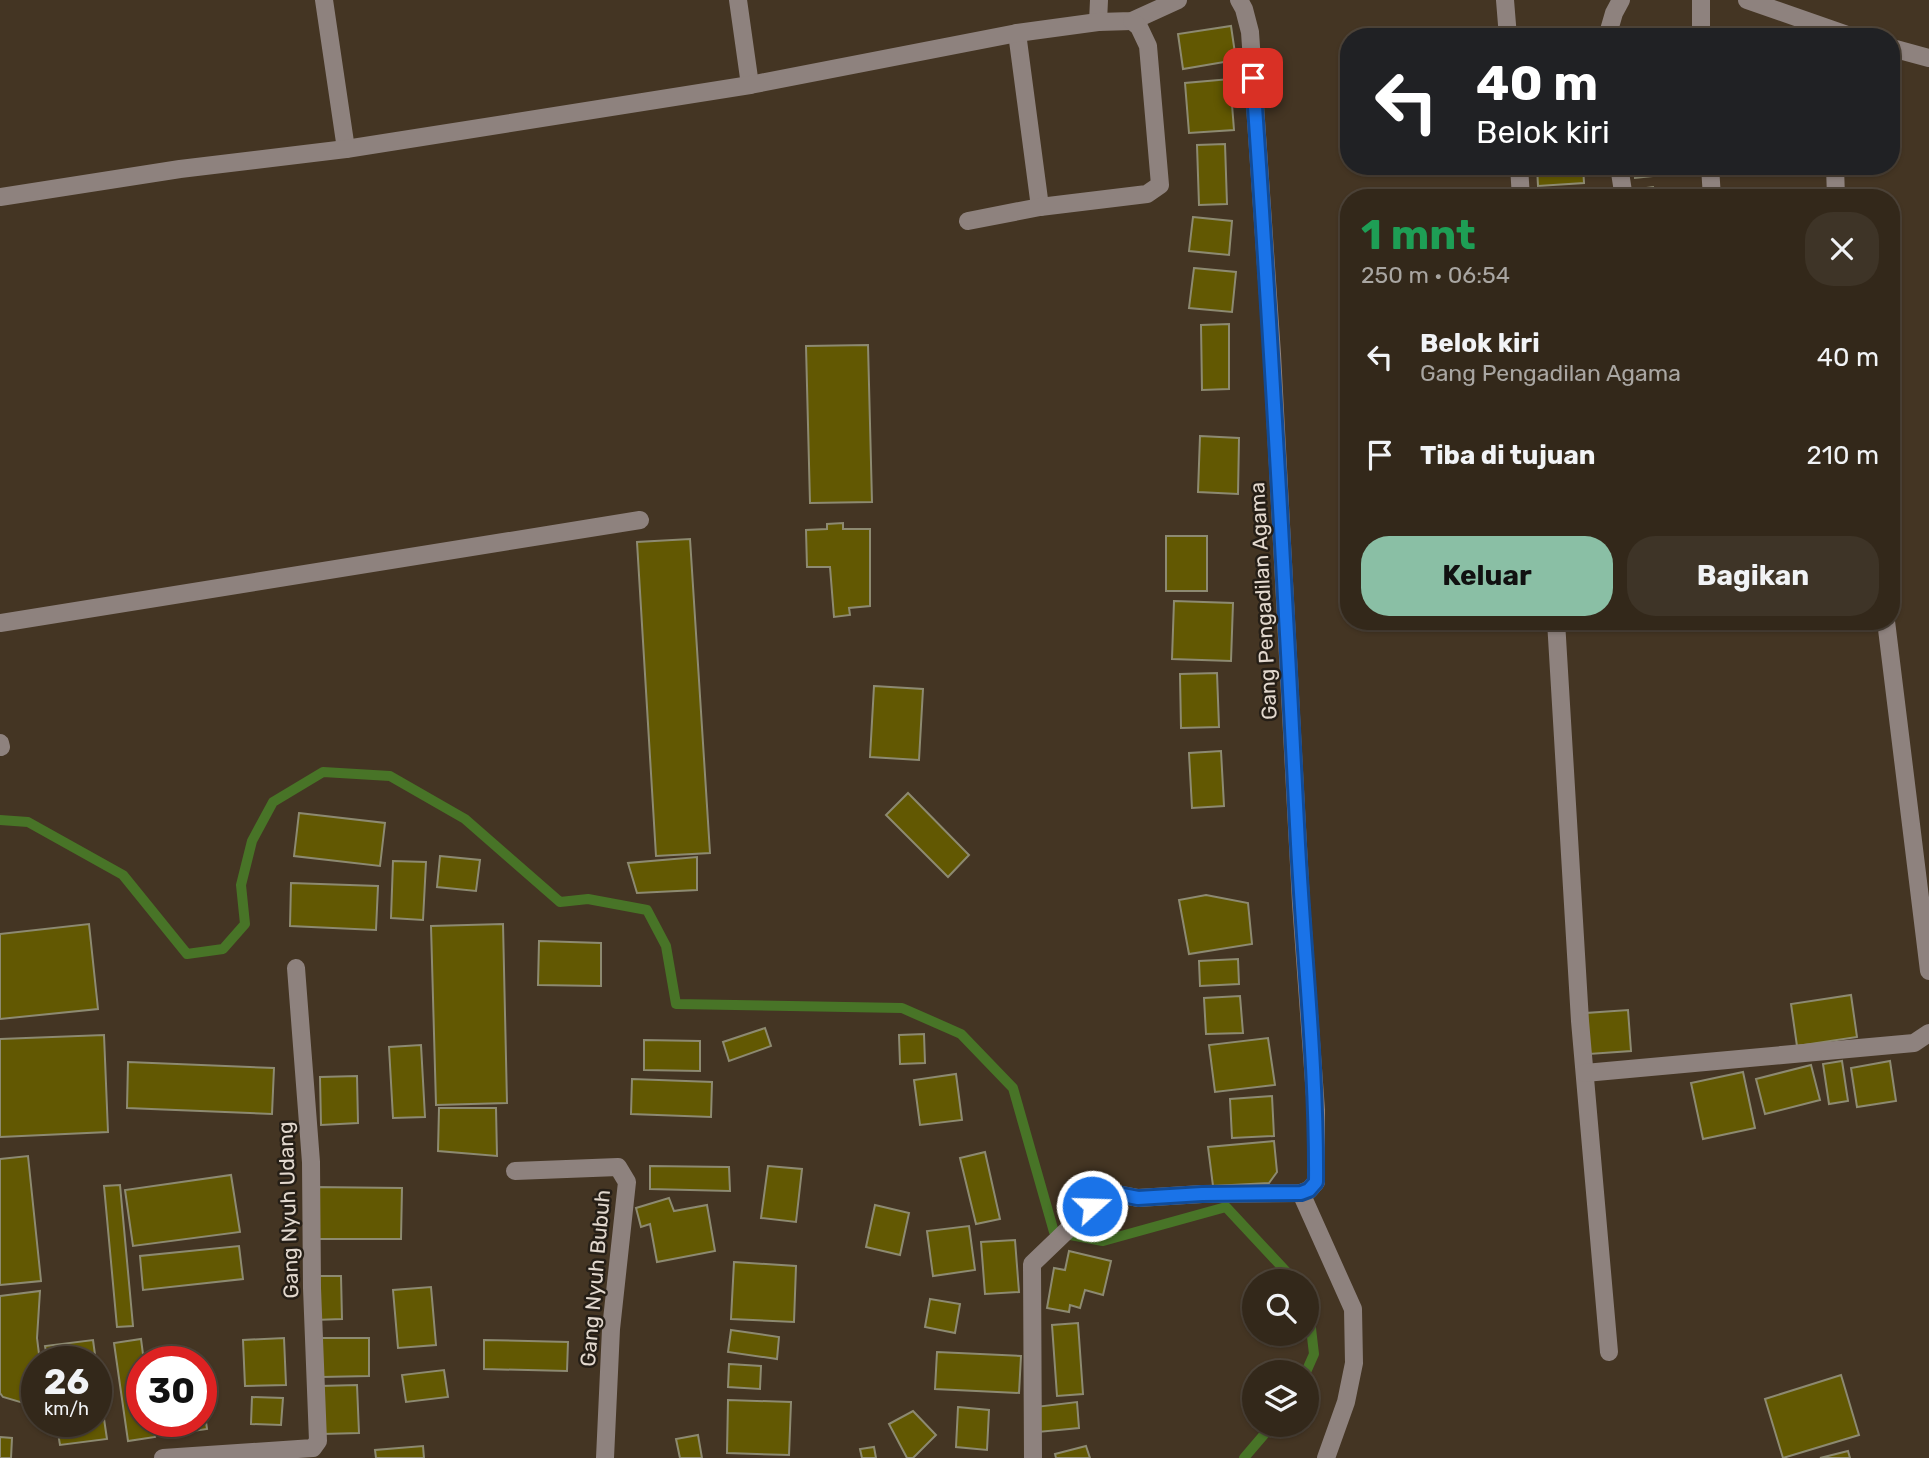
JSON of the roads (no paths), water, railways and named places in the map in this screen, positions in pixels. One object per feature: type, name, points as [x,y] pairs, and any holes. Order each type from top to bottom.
[{"type":"street","points":[[324,0],[346,149]]},
{"type":"street","points":[[738,0],[750,85]]},
{"type":"street","points":[[1098,22],[1099,0]]},
{"type":"street","points":[[0,197],[180,169],[346,149],[750,85],[1017,33],[1098,22],[1132,21],[1178,0]]},
{"type":"street","name":"Gang Pengadilan Agama","points":[[1239,0],[1251,32],[1273,368],[1301,904],[1316,1110],[1316,1182],[1309,1190],[1301,1193]]},
{"type":"street","points":[[1505,0],[1507,28]]},
{"type":"street","points":[[1610,28],[1621,0]]},
{"type":"street","points":[[1700,0],[1701,28]]},
{"type":"street","points":[[1747,0],[1817,28]]},
{"type":"street","points":[[968,221],[1040,207],[1147,194],[1160,185],[1148,46],[1139,27],[1132,21]]},
{"type":"street","points":[[1017,33],[1040,207]]},
{"type":"street","points":[[1900,50],[1929,58]]},
{"type":"street","points":[[0,622],[640,520]]},
{"type":"street","points":[[1557,630],[1585,1073],[1609,1352]]},
{"type":"street","points":[[1887,630],[1929,971]]},
{"type":"street","name":"Gang Nyuh Udang","points":[[163,1458],[313,1448],[318,1441],[312,1288],[312,1162],[296,968]]},
{"type":"street","points":[[1585,1073],[1914,1043],[1929,1033]]},
{"type":"street","name":"Gang Nyuh Bubuh","points":[[514,1171],[618,1167],[627,1182],[611,1329],[605,1458]]},
{"type":"street","points":[[1033,1458],[1032,1264],[1107,1192],[1138,1198],[1301,1193],[1353,1309],[1354,1363],[1346,1402],[1326,1458]]},
{"type":"waterway","points":[[0,820],[28,822],[123,875],[187,954],[223,949],[245,924],[241,885],[252,841],[273,802],[323,772],[390,776],[465,819],[560,902],[588,899],[647,910],[666,946],[676,1004],[902,1008],[961,1034],[1013,1088],[1054,1232],[1103,1241],[1226,1207],[1284,1269]]},
{"type":"waterway","points":[[1311,1360],[1313,1346]]},
{"type":"waterway","points":[[1244,1458],[1262,1437]]}]
